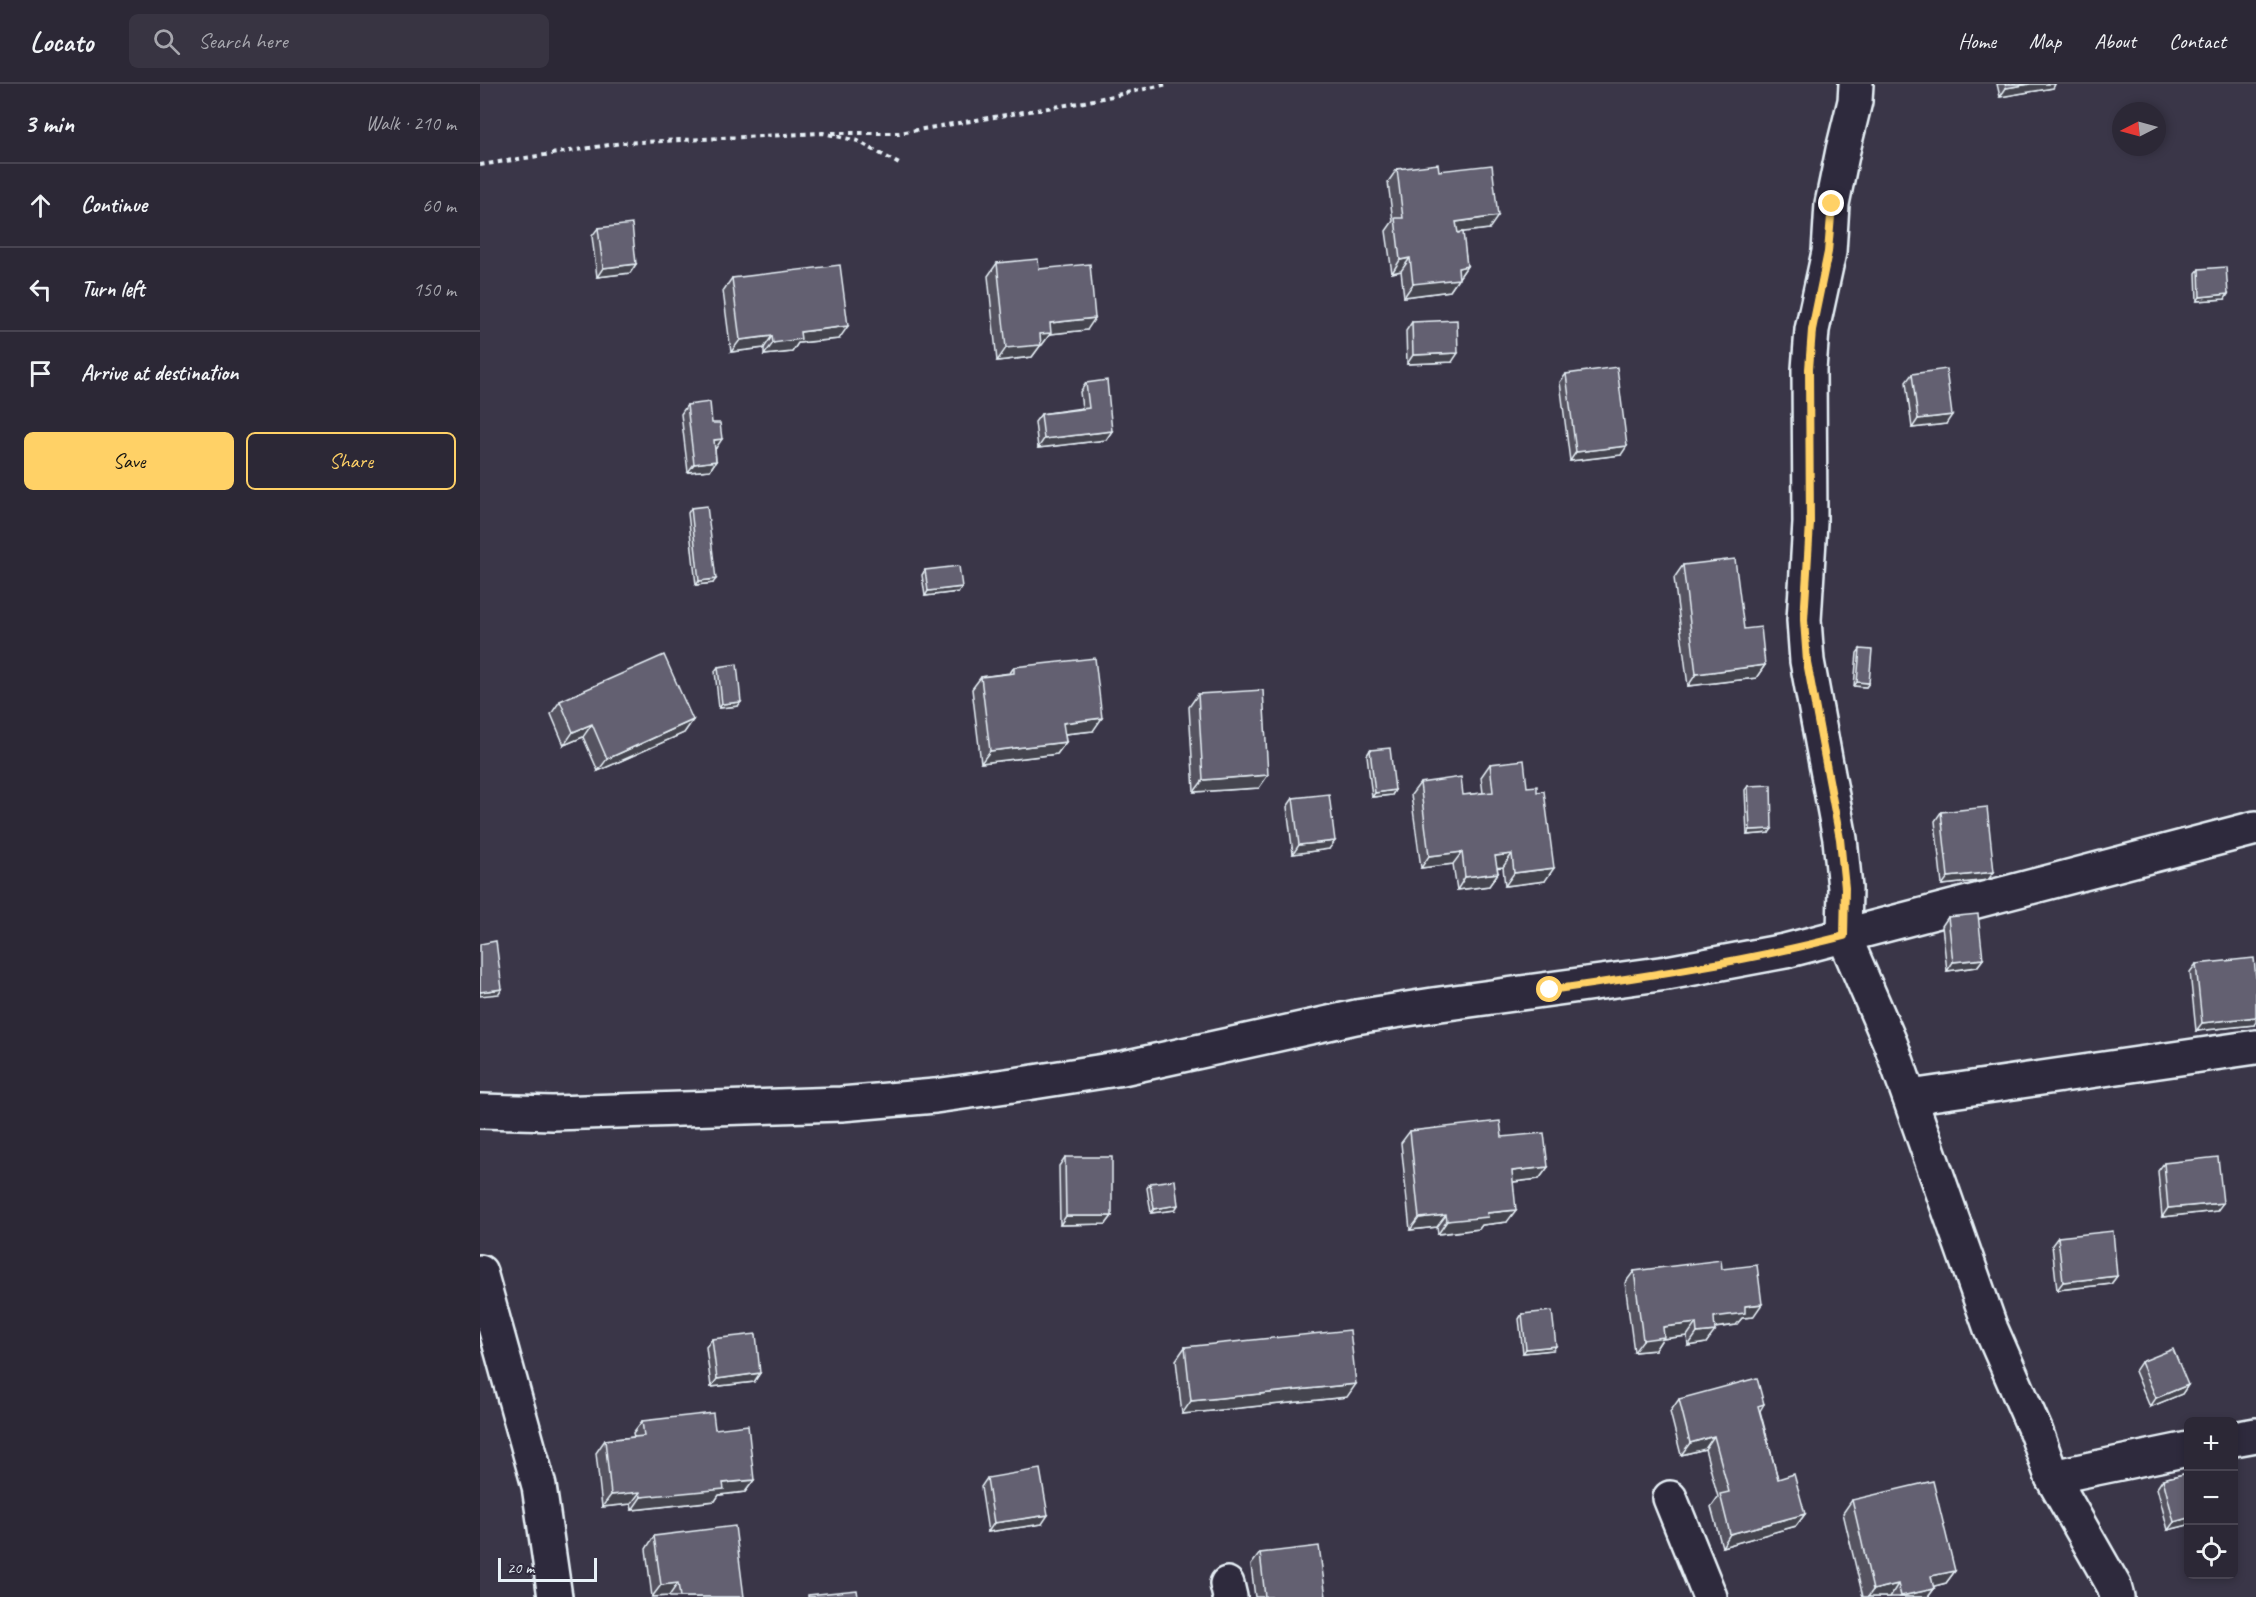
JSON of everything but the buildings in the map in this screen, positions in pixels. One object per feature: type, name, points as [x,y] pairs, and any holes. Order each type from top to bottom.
[{"type":"street","points":[[1856,84],[1855,101],[1832,204],[1828,252],[1812,330],[1809,369],[1810,523],[1804,620],[1807,662],[1840,839],[1845,888],[1844,936],[1891,1045],[1991,1329],[2036,1432],[2052,1477],[2114,1586],[2117,1597]]},
{"type":"street","points":[[480,1111],[552,1113],[744,1109],[841,1104],[935,1096],[1123,1068],[1356,1017],[1667,974],[1785,951],[2256,828]]},
{"type":"street","points":[[1910,1097],[2256,1047]]},
{"type":"street","points":[[480,1272],[539,1486],[555,1597]]},
{"type":"street","points":[[2238,1438],[2256,1435]]},
{"type":"street","points":[[2052,1477],[2184,1450]]},
{"type":"street","points":[[1671,1498],[1710,1597]]},
{"type":"path","points":[[480,165],[622,143],[823,133],[899,133],[1084,102],[1168,84]]},
{"type":"path","points":[[823,133],[858,141],[899,164]]},
{"type":"route","points":[[1550,990],[1667,974],[1785,951],[1844,936],[1845,888],[1840,839],[1807,662],[1804,620],[1810,523],[1809,369],[1812,330],[1828,252],[1832,204]]}]
